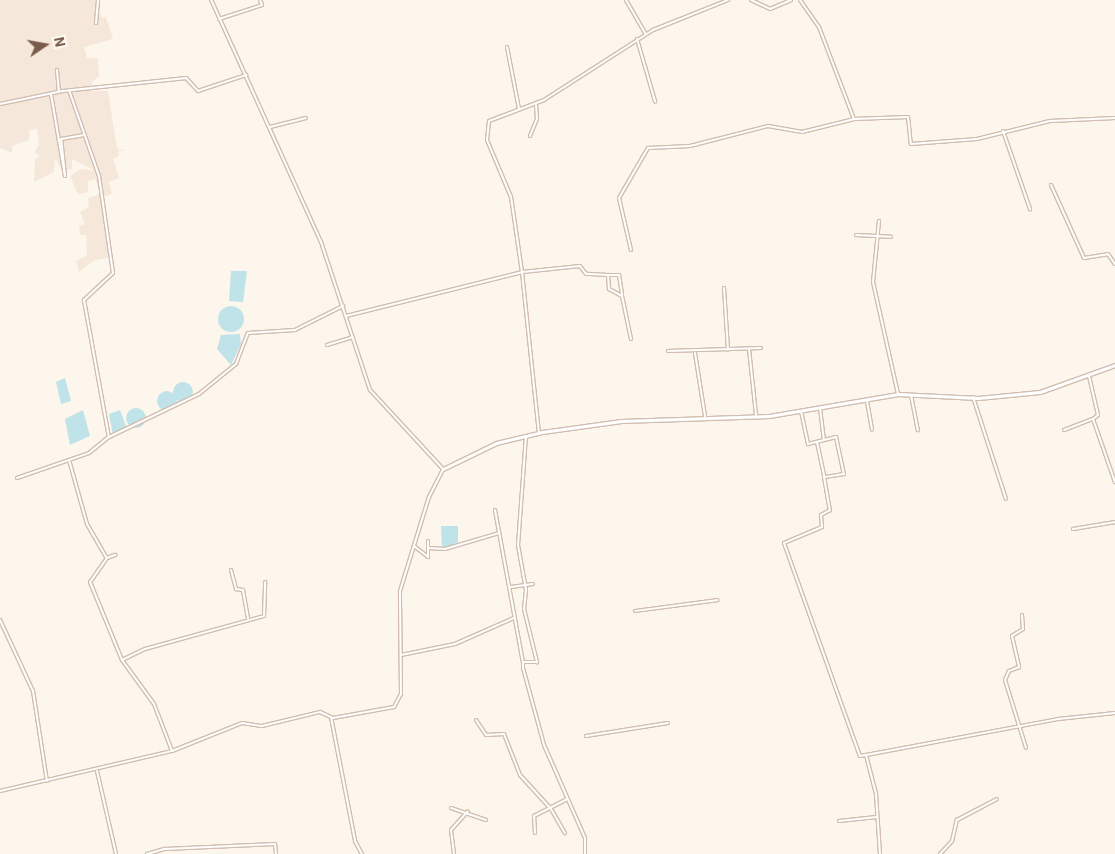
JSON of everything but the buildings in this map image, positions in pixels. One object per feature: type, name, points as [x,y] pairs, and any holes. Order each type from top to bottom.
[{"type":"street","points":[[96,23],[98,0]]},
{"type":"street","points":[[211,0],[321,242],[376,400],[444,469]]},
{"type":"street","points":[[219,19],[262,4],[260,0]]},
{"type":"street","points":[[626,0],[646,34]]},
{"type":"street","points":[[540,433],[513,204],[487,140],[490,120],[536,104],[646,34],[728,0]]},
{"type":"street","points":[[751,0],[770,9],[791,0]]},
{"type":"street","points":[[800,0],[823,35],[854,119]]},
{"type":"street","points":[[638,39],[655,101]]},
{"type":"street","points":[[507,47],[519,109]]},
{"type":"street","points":[[57,70],[59,91]]},
{"type":"street","points":[[0,104],[59,91],[186,78],[198,91],[246,75]]},
{"type":"street","points":[[69,90],[83,136],[99,176],[113,273],[84,300],[109,437]]},
{"type":"street","points":[[51,93],[65,176],[61,139],[83,136]]},
{"type":"street","points":[[530,136],[537,119],[536,104]]},
{"type":"street","points":[[631,250],[619,198],[648,148],[690,146],[768,126],[802,132],[854,119],[908,117],[910,142],[917,146],[977,139],[1002,130],[1050,121],[1115,118]]},
{"type":"street","points":[[270,127],[306,118]]},
{"type":"street","points":[[1002,130],[1030,209]]},
{"type":"street","points":[[1051,185],[1084,258],[1108,254],[1115,264]]},
{"type":"street","points":[[879,220],[875,236],[876,300],[890,343],[898,394]]},
{"type":"street","points":[[856,235],[892,237]]},
{"type":"street","points":[[346,316],[522,272],[580,266],[586,274],[619,276],[631,339]]},
{"type":"street","points":[[608,275],[609,289],[622,296]]},
{"type":"street","points":[[724,288],[728,350]]},
{"type":"street","points":[[17,478],[103,446],[109,437],[200,394],[236,364],[248,333],[295,330],[343,306]]},
{"type":"street","points":[[327,345],[353,337]]},
{"type":"street","points":[[668,351],[695,353],[761,348]]},
{"type":"street","points":[[749,349],[756,415]]},
{"type":"street","points":[[695,353],[705,416]]},
{"type":"street","points":[[0,791],[97,770],[172,750],[242,723],[262,726],[320,712],[331,717],[394,707],[401,694],[400,590],[414,546],[444,469],[496,443],[540,433],[622,421],[801,411],[867,401],[898,394],[972,397],[1040,392],[1089,376],[1115,365]]},
{"type":"street","points":[[1064,430],[1093,419],[1098,414],[1089,376]]},
{"type":"street","points":[[912,395],[918,430]]},
{"type":"street","points":[[972,397],[1006,499]]},
{"type":"street","points":[[867,401],[872,430]]},
{"type":"street","points":[[820,408],[824,439]]},
{"type":"street","points":[[801,411],[808,444],[836,437],[844,474],[824,476]]},
{"type":"street","points":[[1093,419],[1115,482]]},
{"type":"street","points":[[523,662],[537,662],[523,586],[518,500],[526,436]]},
{"type":"street","points":[[817,442],[830,510],[821,516],[822,526],[784,544],[860,756],[1021,725],[1115,713]]},
{"type":"street","points":[[68,460],[87,524],[107,558]]},
{"type":"street","points":[[495,510],[531,706],[585,838],[585,854]]},
{"type":"street","points":[[1073,529],[1115,522]]},
{"type":"street","points":[[428,548],[446,549],[499,533]]},
{"type":"street","points":[[414,546],[428,557],[428,541]]},
{"type":"street","points":[[115,555],[107,558],[90,582],[122,660],[154,704],[172,750]]},
{"type":"street","points":[[231,570],[236,589],[244,590],[248,619]]},
{"type":"street","points":[[122,660],[146,649],[248,619],[267,611],[265,582]]},
{"type":"street","points":[[510,587],[533,584]]},
{"type":"street","points":[[635,611],[717,600]]},
{"type":"street","points":[[1022,615],[1023,628],[1012,636],[1019,667],[1009,671],[1006,680],[1021,725],[1026,748]]},
{"type":"street","points":[[400,655],[455,644],[514,618]]},
{"type":"street","points":[[0,620],[33,691],[47,781]]},
{"type":"street","points":[[331,717],[355,841],[362,854]]},
{"type":"street","points":[[476,720],[486,735],[504,734],[517,770],[548,807],[565,833]]},
{"type":"street","points":[[586,736],[668,722]]},
{"type":"street","points":[[866,755],[877,817],[880,854]]},
{"type":"street","points":[[97,770],[116,854]]},
{"type":"street","points":[[535,832],[534,816],[548,807],[568,799]]},
{"type":"street","points":[[940,854],[952,841],[957,820],[997,799]]},
{"type":"street","points":[[451,808],[468,811],[486,820]]},
{"type":"street","points":[[454,854],[451,830],[468,811]]},
{"type":"street","points":[[839,822],[877,817]]},
{"type":"street","points":[[147,854],[165,849],[275,844],[276,854]]},
{"type":"shaded area","points":[[0,0],[99,0],[101,18],[106,17],[113,39],[84,47],[87,58],[98,58],[99,76],[92,82],[92,91],[108,91],[117,149],[126,151],[118,151],[119,156],[113,159],[119,178],[109,182],[112,194],[103,197],[111,257],[95,260],[79,272],[76,261],[87,255],[86,235],[80,235],[79,227],[85,224],[80,212],[89,207],[88,198],[100,194],[95,179],[88,181],[88,192],[78,194],[70,176],[81,169],[96,171],[72,159],[72,169],[62,170],[55,158],[54,172],[34,182],[35,159],[40,156],[34,152],[39,145],[37,129],[30,130],[29,140],[12,146],[12,153],[0,148]]},
{"type":"water","points":[[231,271],[247,271],[243,302],[229,301]]},
{"type":"water","points":[[231,306],[241,309],[244,319],[241,329],[231,332],[221,329],[218,319],[221,309]]},
{"type":"water","points":[[240,334],[241,344],[231,365],[217,349],[221,335]]},
{"type":"water","points":[[65,378],[71,401],[61,404],[56,382]]},
{"type":"water","points":[[183,382],[190,385],[193,392],[190,399],[183,402],[176,399],[173,392],[176,385]]},
{"type":"water","points":[[167,391],[174,394],[177,401],[174,408],[167,411],[160,408],[157,401],[160,394]]},
{"type":"water","points":[[136,408],[143,411],[146,418],[143,425],[136,428],[129,425],[126,418],[129,411]]},
{"type":"water","points":[[83,410],[90,436],[70,445],[65,419]]},
{"type":"water","points":[[120,410],[127,429],[113,436],[109,414]]},
{"type":"water","points":[[441,526],[458,526],[458,544],[442,549]]}]
